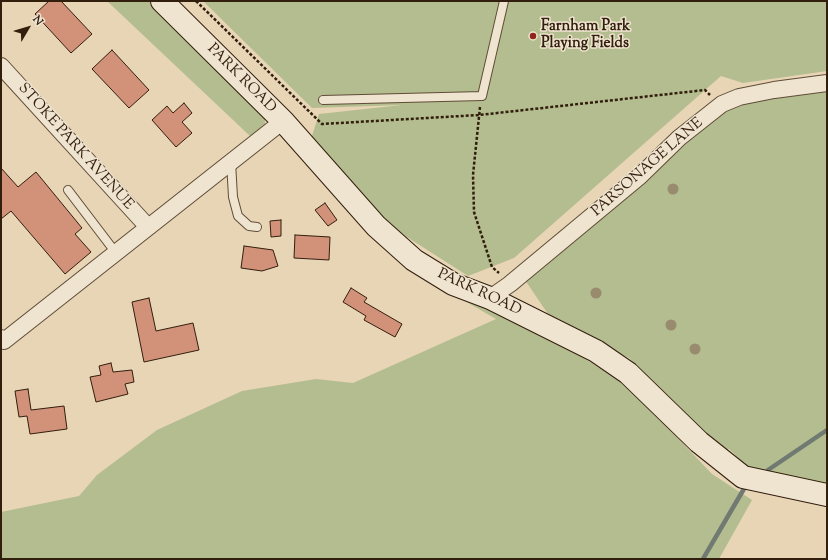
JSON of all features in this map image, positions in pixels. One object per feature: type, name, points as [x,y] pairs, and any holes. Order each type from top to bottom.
[{"type":"main road","name":"PARK ROAD","points":[[162,1],[283,121],[376,226],[414,260],[453,284],[490,298],[596,351],[628,373],[699,442],[742,477],[827,495]]},
{"type":"street","name":"STOKE PARK AVENUE","points":[[1,66],[148,227]]},
{"type":"street","name":"PARSONAGE LANE","points":[[490,298],[510,284],[640,176],[679,138],[722,104],[739,98],[767,92],[827,83]]},
{"type":"street","points":[[1,338],[4,341],[283,121]]},
{"type":"lane","points":[[323,100],[482,96],[504,1]]},
{"type":"lane","points":[[231,161],[233,197],[238,216],[249,226],[257,227]]},
{"type":"lane","points":[[68,190],[116,253]]},
{"type":"path","points":[[482,96],[473,175],[474,212],[492,267],[510,284]]},
{"type":"green space","points":[[107,1],[151,1],[265,114],[265,126],[250,136]]},
{"type":"green space","points":[[203,1],[827,1],[827,71],[743,83],[721,76],[514,258],[468,276],[396,230],[311,139],[319,114],[402,105],[312,108]]},
{"type":"green space","points":[[827,89],[827,488],[780,479],[748,467],[729,449],[724,451],[710,441],[629,358],[550,317],[525,280],[639,186],[707,125],[735,105],[765,98]]},
{"type":"green space","points":[[458,297],[533,325],[630,388],[712,474],[752,500],[719,559],[1,559],[1,512],[79,496],[97,475],[157,430],[242,391],[316,379],[353,383],[496,319]]},
{"type":"building","points":[[49,1],[61,1],[92,34],[71,53],[35,14]]},
{"type":"building","points":[[112,50],[149,90],[129,108],[92,69]]},
{"type":"building","points":[[184,103],[192,113],[182,122],[192,133],[176,147],[152,120],[167,106],[173,113]]},
{"type":"building","points":[[1,168],[18,187],[36,172],[82,228],[75,234],[91,252],[65,274],[11,211],[1,219]]},
{"type":"building","points":[[325,203],[337,220],[328,226],[315,210]]},
{"type":"building","points":[[281,220],[281,236],[271,237],[270,221]]},
{"type":"building","points":[[295,235],[330,237],[329,260],[294,258]]},
{"type":"building","points":[[244,246],[273,250],[278,266],[262,271],[241,268]]},
{"type":"building","points":[[351,288],[367,298],[364,302],[402,324],[395,337],[364,320],[366,316],[343,302]]},
{"type":"building","points":[[149,298],[156,331],[193,323],[199,350],[144,362],[132,302]]},
{"type":"building","points":[[111,363],[113,372],[132,370],[134,382],[125,384],[128,394],[96,402],[90,377],[101,375],[99,366]]},
{"type":"building","points":[[28,389],[31,410],[64,406],[67,429],[30,434],[27,416],[19,417],[15,391]]},
{"type":"waterway","points":[[768,470],[827,430]]},
{"type":"waterway","points":[[703,559],[745,487]]},
{"type":"place","name":"Farnham Park Playing Fields","points":[[533,36]]}]
